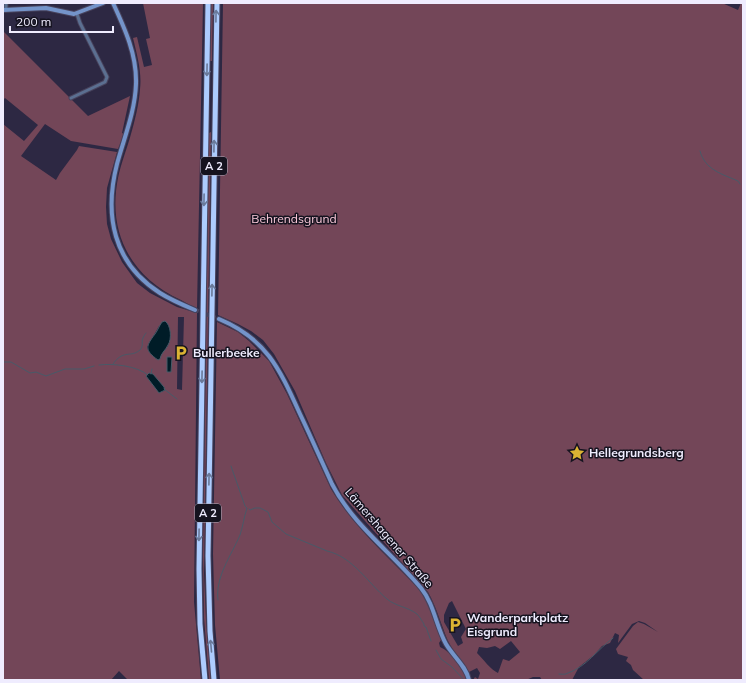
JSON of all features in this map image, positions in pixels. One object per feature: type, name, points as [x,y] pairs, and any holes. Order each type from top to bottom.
[{"type":"highway","name":"A 2","points":[[205,680],[199,602],[199,527],[208,3]]},
{"type":"highway","name":"A 2","points":[[214,680],[208,602],[208,540],[217,3]]},
{"type":"main road","points":[[5,10],[46,8],[68,14],[77,14],[103,3]]},
{"type":"main road","points":[[114,3],[130,44],[136,78],[131,115],[117,163],[112,193],[111,212],[116,236],[126,259],[142,279],[166,297],[195,310]]},
{"type":"main road","name":"Lämershagener Straße","points":[[219,319],[250,336],[272,358],[290,392],[339,496],[362,525],[422,589],[430,604],[446,643],[466,672],[469,680]]},
{"type":"street","points":[[5,10],[6,3]]},
{"type":"street","points":[[71,98],[105,82],[107,77],[80,24],[77,14]]},
{"type":"green space","points":[[143,3],[203,3],[197,308],[163,290],[136,266],[120,235],[116,217],[115,198],[118,178],[138,106],[140,70],[133,38],[137,37],[144,67],[152,65],[146,39],[150,38]]},
{"type":"green space","points":[[211,3],[213,3],[212,61],[210,61]]},
{"type":"green space","name":"Behrendsgrund","points":[[223,3],[722,3],[738,10],[741,3],[743,3],[743,680],[644,680],[626,661],[628,657],[618,654],[616,649],[633,626],[638,622],[658,632],[645,623],[639,621],[632,624],[618,643],[619,635],[615,633],[610,643],[602,646],[594,655],[579,667],[572,680],[542,680],[540,677],[533,677],[526,680],[473,680],[475,677],[478,679],[480,673],[477,668],[469,672],[453,650],[428,592],[342,495],[326,463],[295,391],[274,354],[263,340],[251,331],[218,315]],"holes":[[[452,601],[466,629],[461,637],[463,643],[458,646],[444,622],[444,615],[449,603]],[[511,641],[520,652],[509,661],[503,659],[498,673],[477,653],[479,647],[487,648],[495,646],[500,649]]]},
{"type":"green space","points":[[3,31],[88,116],[130,96],[122,133],[124,134],[118,149],[71,141],[45,124],[21,156],[56,180],[79,146],[117,152],[107,188],[106,207],[107,224],[111,239],[122,262],[137,283],[150,293],[177,307],[197,313],[194,602],[201,680],[128,680],[119,671],[111,680],[3,680],[3,124],[24,141],[38,125],[5,98],[3,100]],"holes":[[[178,317],[184,317],[182,390],[177,389]],[[159,326],[170,330],[168,346],[162,352],[158,360],[147,347]],[[152,374],[165,390],[162,392],[146,375]]]},
{"type":"green space","points":[[211,132],[204,573],[211,680],[209,680],[204,618],[203,557],[209,133]]},
{"type":"green space","points":[[217,322],[238,332],[269,361],[287,394],[331,489],[361,529],[420,590],[427,602],[441,640],[439,643],[440,647],[448,652],[456,661],[467,680],[220,680],[215,625],[213,554]]},
{"type":"water","points":[[165,321],[170,329],[170,339],[160,359],[158,360],[150,353],[148,345],[162,322]]},
{"type":"water","points":[[167,357],[172,357],[171,372],[167,372]]},
{"type":"water","points":[[149,373],[153,374],[165,390],[159,393],[146,376]]},
{"type":"waterway","points":[[700,151],[702,157],[710,167],[738,181],[740,184]]},
{"type":"waterway","points":[[113,364],[120,357],[140,350],[142,347],[143,337],[146,333]]},
{"type":"waterway","name":"Bullerbeeke","points":[[3,362],[11,362],[30,373],[36,372],[46,376],[65,369],[84,369],[94,366]]},
{"type":"waterway","name":"Bullerbeeke","points":[[99,365],[111,364],[131,367],[148,375]]},
{"type":"waterway","points":[[151,374],[152,369]]},
{"type":"waterway","name":"Bullerbeeke","points":[[164,389],[177,399]]},
{"type":"waterway","points":[[218,600],[221,575],[240,535],[247,508],[231,466]]},
{"type":"waterway","name":"Bullerbeeke","points":[[249,509],[260,508],[268,512],[272,522],[286,534],[345,559],[360,571],[387,599],[417,614],[426,627],[431,641]]},
{"type":"waterway","name":"Bullerbeeke","points":[[559,674],[567,674],[581,667],[613,638]]},
{"type":"waterway","name":"Bullerbeeke","points":[[436,650],[441,659],[452,667],[464,680]]},
{"type":"tunnel","points":[[195,310],[219,319]]},
{"type":"place","name":"Bullerbeeke","points":[[181,353]]},
{"type":"place","name":"Hellegrundsberg","points":[[577,453]]},
{"type":"place","name":"Wanderparkplatz Eisgrund","points":[[455,625]]}]
